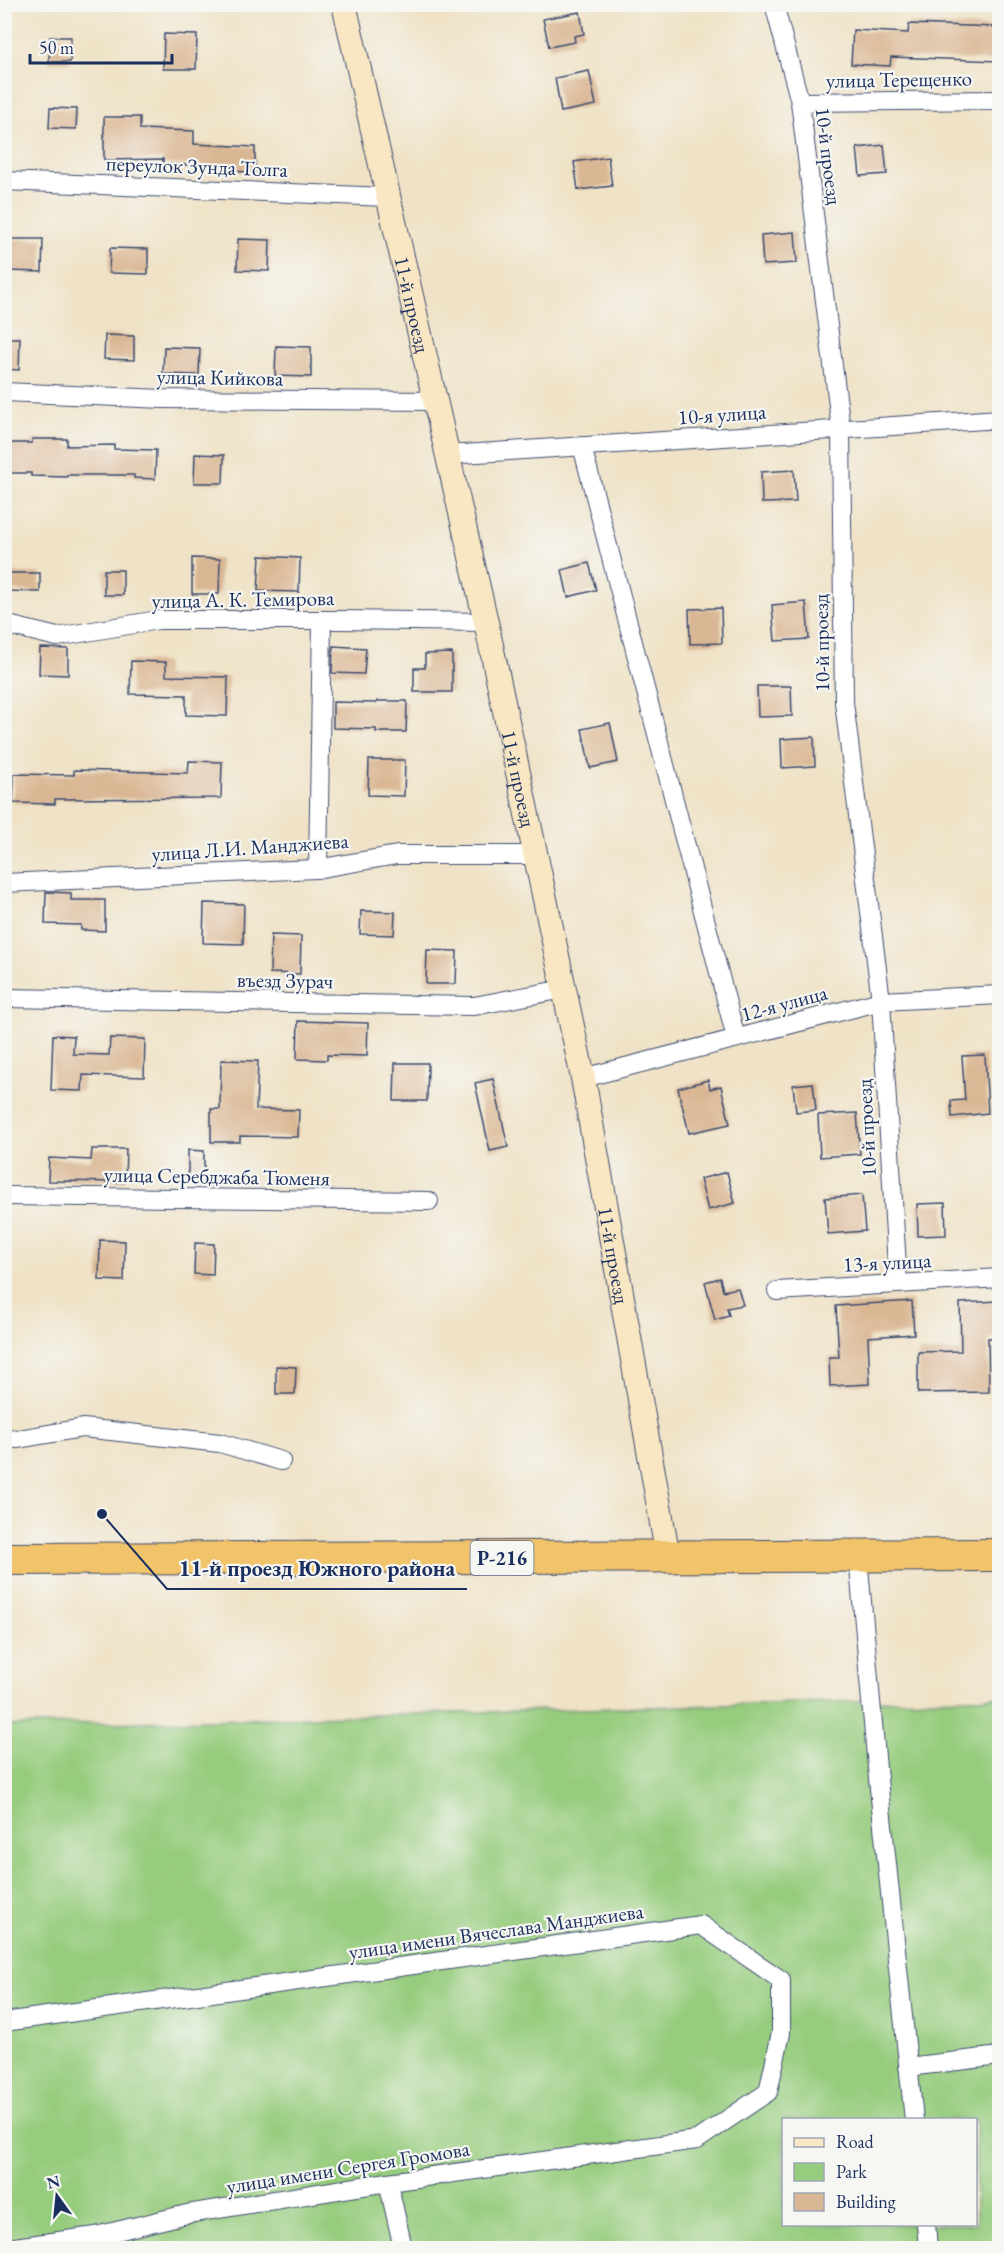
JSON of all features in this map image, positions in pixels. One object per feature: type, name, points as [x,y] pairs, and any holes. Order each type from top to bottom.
[{"type":"highway","name":"Р-216","points":[[4,1559],[999,1555]]},
{"type":"street","name":"11-й проезд","points":[[344,4],[486,622],[583,1078],[668,1557]]},
{"type":"street","name":"10-й проезд","points":[[774,4],[800,102],[841,429],[844,702],[881,1001],[898,1284]]},
{"type":"street","name":"улица Терещенко","points":[[800,102],[999,100]]},
{"type":"street","name":"переулок Зунда Толга","points":[[4,181],[387,197]]},
{"type":"street","name":"улица Кийкова","points":[[4,392],[163,399],[434,401]]},
{"type":"street","name":"10-я улица","points":[[447,455],[999,420]]},
{"type":"street","points":[[582,446],[736,1038]]},
{"type":"street","name":"улица А. К. Темирова","points":[[4,624],[57,637],[158,620],[486,622]]},
{"type":"street","points":[[318,869],[322,620]]},
{"type":"street","name":"улица Л.И. Манджиева","points":[[4,883],[318,869],[397,855],[535,855]]},
{"type":"street","name":"въезд Зурач","points":[[4,998],[474,1006],[564,989]]},
{"type":"street","name":"12-я улица","points":[[583,1078],[881,1001],[999,995]]},
{"type":"street","name":"улица Серебджаба Тюменя","points":[[4,1196],[429,1201]]},
{"type":"street","name":"13-я улица","points":[[777,1291],[999,1278]]},
{"type":"street","points":[[4,1438],[18,1439],[83,1428],[220,1443],[281,1461]]},
{"type":"street","points":[[858,1557],[878,1779],[914,2118]]},
{"type":"street","name":"улица имени Вячеслава Манджиева","points":[[4,2022],[701,1925],[781,1980],[781,2033],[768,2092],[697,2140]]},
{"type":"street","points":[[908,2067],[999,2056]]},
{"type":"street","name":"улица имени Сергея Громова","points":[[7,2248],[96,2236],[187,2214],[388,2182],[697,2140]]},
{"type":"street","points":[[388,2182],[403,2248]]},
{"type":"street","points":[[926,2226],[928,2248]]},
{"type":"green space","points":[[999,1697],[999,2248],[5,2248],[4,1726]]},
{"type":"building","points":[[580,12],[584,34],[574,36],[575,42],[549,47],[543,19]]},
{"type":"building","points":[[909,24],[999,27],[999,61],[891,57],[890,66],[851,64],[853,30],[908,33]]},
{"type":"building","points":[[164,34],[197,35],[196,69],[163,69]]},
{"type":"building","points":[[50,37],[71,37],[70,62],[49,62]]},
{"type":"building","points":[[589,71],[596,105],[561,112],[555,78]]},
{"type":"building","points":[[50,108],[77,109],[76,129],[49,128]]},
{"type":"building","points":[[104,117],[140,117],[140,129],[194,131],[194,144],[255,147],[255,172],[219,171],[219,166],[163,164],[163,159],[104,160]]},
{"type":"building","points":[[884,145],[887,174],[860,176],[857,148]]},
{"type":"building","points":[[608,157],[612,186],[578,190],[574,162]]},
{"type":"building","points":[[795,232],[797,263],[763,265],[761,235]]},
{"type":"building","points":[[7,239],[43,239],[42,272],[6,271]]},
{"type":"building","points":[[238,239],[270,240],[269,271],[237,270]]},
{"type":"building","points":[[110,248],[148,249],[148,274],[109,273]]},
{"type":"building","points":[[105,335],[134,336],[134,360],[104,359]]},
{"type":"building","points":[[4,338],[20,338],[19,370],[4,369]]},
{"type":"building","points":[[276,346],[311,347],[311,377],[275,376]]},
{"type":"building","points":[[164,347],[200,348],[199,375],[163,374]]},
{"type":"building","points":[[32,439],[67,439],[67,446],[114,445],[114,449],[156,450],[155,479],[134,478],[134,475],[67,475],[67,477],[4,473],[4,443],[32,443]]},
{"type":"building","points":[[195,454],[224,455],[223,483],[194,483]]},
{"type":"building","points":[[794,470],[796,502],[762,503],[761,472]]},
{"type":"building","points":[[260,556],[300,558],[299,592],[258,591]]},
{"type":"building","points":[[192,558],[220,559],[219,594],[192,594]]},
{"type":"building","points":[[589,563],[596,590],[568,597],[562,570]]},
{"type":"building","points":[[104,570],[123,570],[123,595],[104,595]]},
{"type":"building","points":[[4,573],[40,573],[40,592],[4,591]]},
{"type":"building","points":[[806,602],[809,639],[775,641],[772,605]]},
{"type":"building","points":[[721,608],[722,643],[690,644],[689,609]]},
{"type":"building","points":[[333,646],[366,648],[364,674],[332,673]]},
{"type":"building","points":[[40,648],[68,649],[68,675],[39,674]]},
{"type":"building","points":[[452,653],[452,692],[414,692],[414,668],[425,668],[425,654]]},
{"type":"building","points":[[131,661],[166,662],[166,676],[228,677],[227,716],[186,715],[186,695],[130,694]]},
{"type":"building","points":[[757,686],[791,686],[792,716],[758,717]]},
{"type":"building","points":[[377,701],[407,701],[406,732],[333,728],[333,702],[376,703]]},
{"type":"building","points":[[610,723],[618,762],[590,768],[582,729]]},
{"type":"building","points":[[814,737],[815,766],[782,768],[781,739]]},
{"type":"building","points":[[369,760],[405,760],[404,796],[368,795]]},
{"type":"building","points":[[189,761],[222,762],[221,798],[55,799],[55,804],[13,803],[14,774],[74,775],[74,770],[188,773]]},
{"type":"building","points":[[46,892],[71,893],[71,900],[105,900],[105,931],[81,930],[81,925],[45,924]]},
{"type":"building","points":[[204,903],[244,904],[243,944],[203,943]]},
{"type":"building","points":[[361,911],[395,912],[394,935],[360,934]]},
{"type":"building","points":[[271,935],[301,936],[300,974],[270,973]]},
{"type":"building","points":[[427,950],[457,951],[456,984],[426,984]]},
{"type":"building","points":[[298,1021],[368,1023],[367,1056],[327,1055],[327,1060],[297,1059]]},
{"type":"building","points":[[53,1035],[74,1036],[73,1054],[109,1055],[110,1038],[145,1039],[144,1077],[83,1075],[82,1091],[51,1090]]},
{"type":"building","points":[[985,1055],[988,1113],[952,1117],[951,1101],[965,1100],[962,1056]]},
{"type":"building","points":[[221,1060],[258,1061],[256,1109],[299,1110],[298,1137],[240,1136],[240,1142],[211,1142],[211,1109],[220,1109]]},
{"type":"building","points":[[395,1063],[428,1063],[427,1101],[394,1101]]},
{"type":"building","points":[[493,1079],[508,1147],[490,1151],[475,1083]]},
{"type":"building","points":[[708,1080],[710,1089],[721,1086],[730,1124],[689,1133],[678,1088]]},
{"type":"building","points":[[813,1083],[816,1110],[796,1112],[793,1085]]},
{"type":"building","points":[[857,1113],[860,1154],[820,1157],[818,1115]]},
{"type":"building","points":[[92,1149],[126,1149],[125,1182],[48,1181],[49,1158],[91,1160]]},
{"type":"building","points":[[188,1150],[204,1151],[204,1176],[188,1176]]},
{"type":"building","points":[[727,1172],[735,1203],[708,1210],[700,1179]]},
{"type":"building","points":[[862,1195],[865,1231],[828,1234],[825,1198]]},
{"type":"building","points":[[945,1203],[946,1235],[918,1236],[917,1204]]},
{"type":"building","points":[[100,1240],[125,1241],[124,1281],[99,1280]]},
{"type":"building","points":[[195,1243],[214,1244],[213,1275],[194,1274]]},
{"type":"building","points":[[720,1278],[723,1291],[738,1288],[743,1305],[727,1308],[729,1316],[715,1320],[705,1282]]},
{"type":"building","points":[[912,1301],[914,1334],[868,1337],[870,1384],[830,1386],[829,1357],[839,1357],[836,1306]]},
{"type":"building","points":[[999,1301],[999,1338],[988,1338],[989,1392],[918,1393],[918,1352],[961,1351],[960,1303]]},
{"type":"building","points":[[276,1366],[296,1367],[295,1394],[276,1394]]},
{"type":"place","name":"11-й проезд Южного района","points":[[102,1514]]}]
